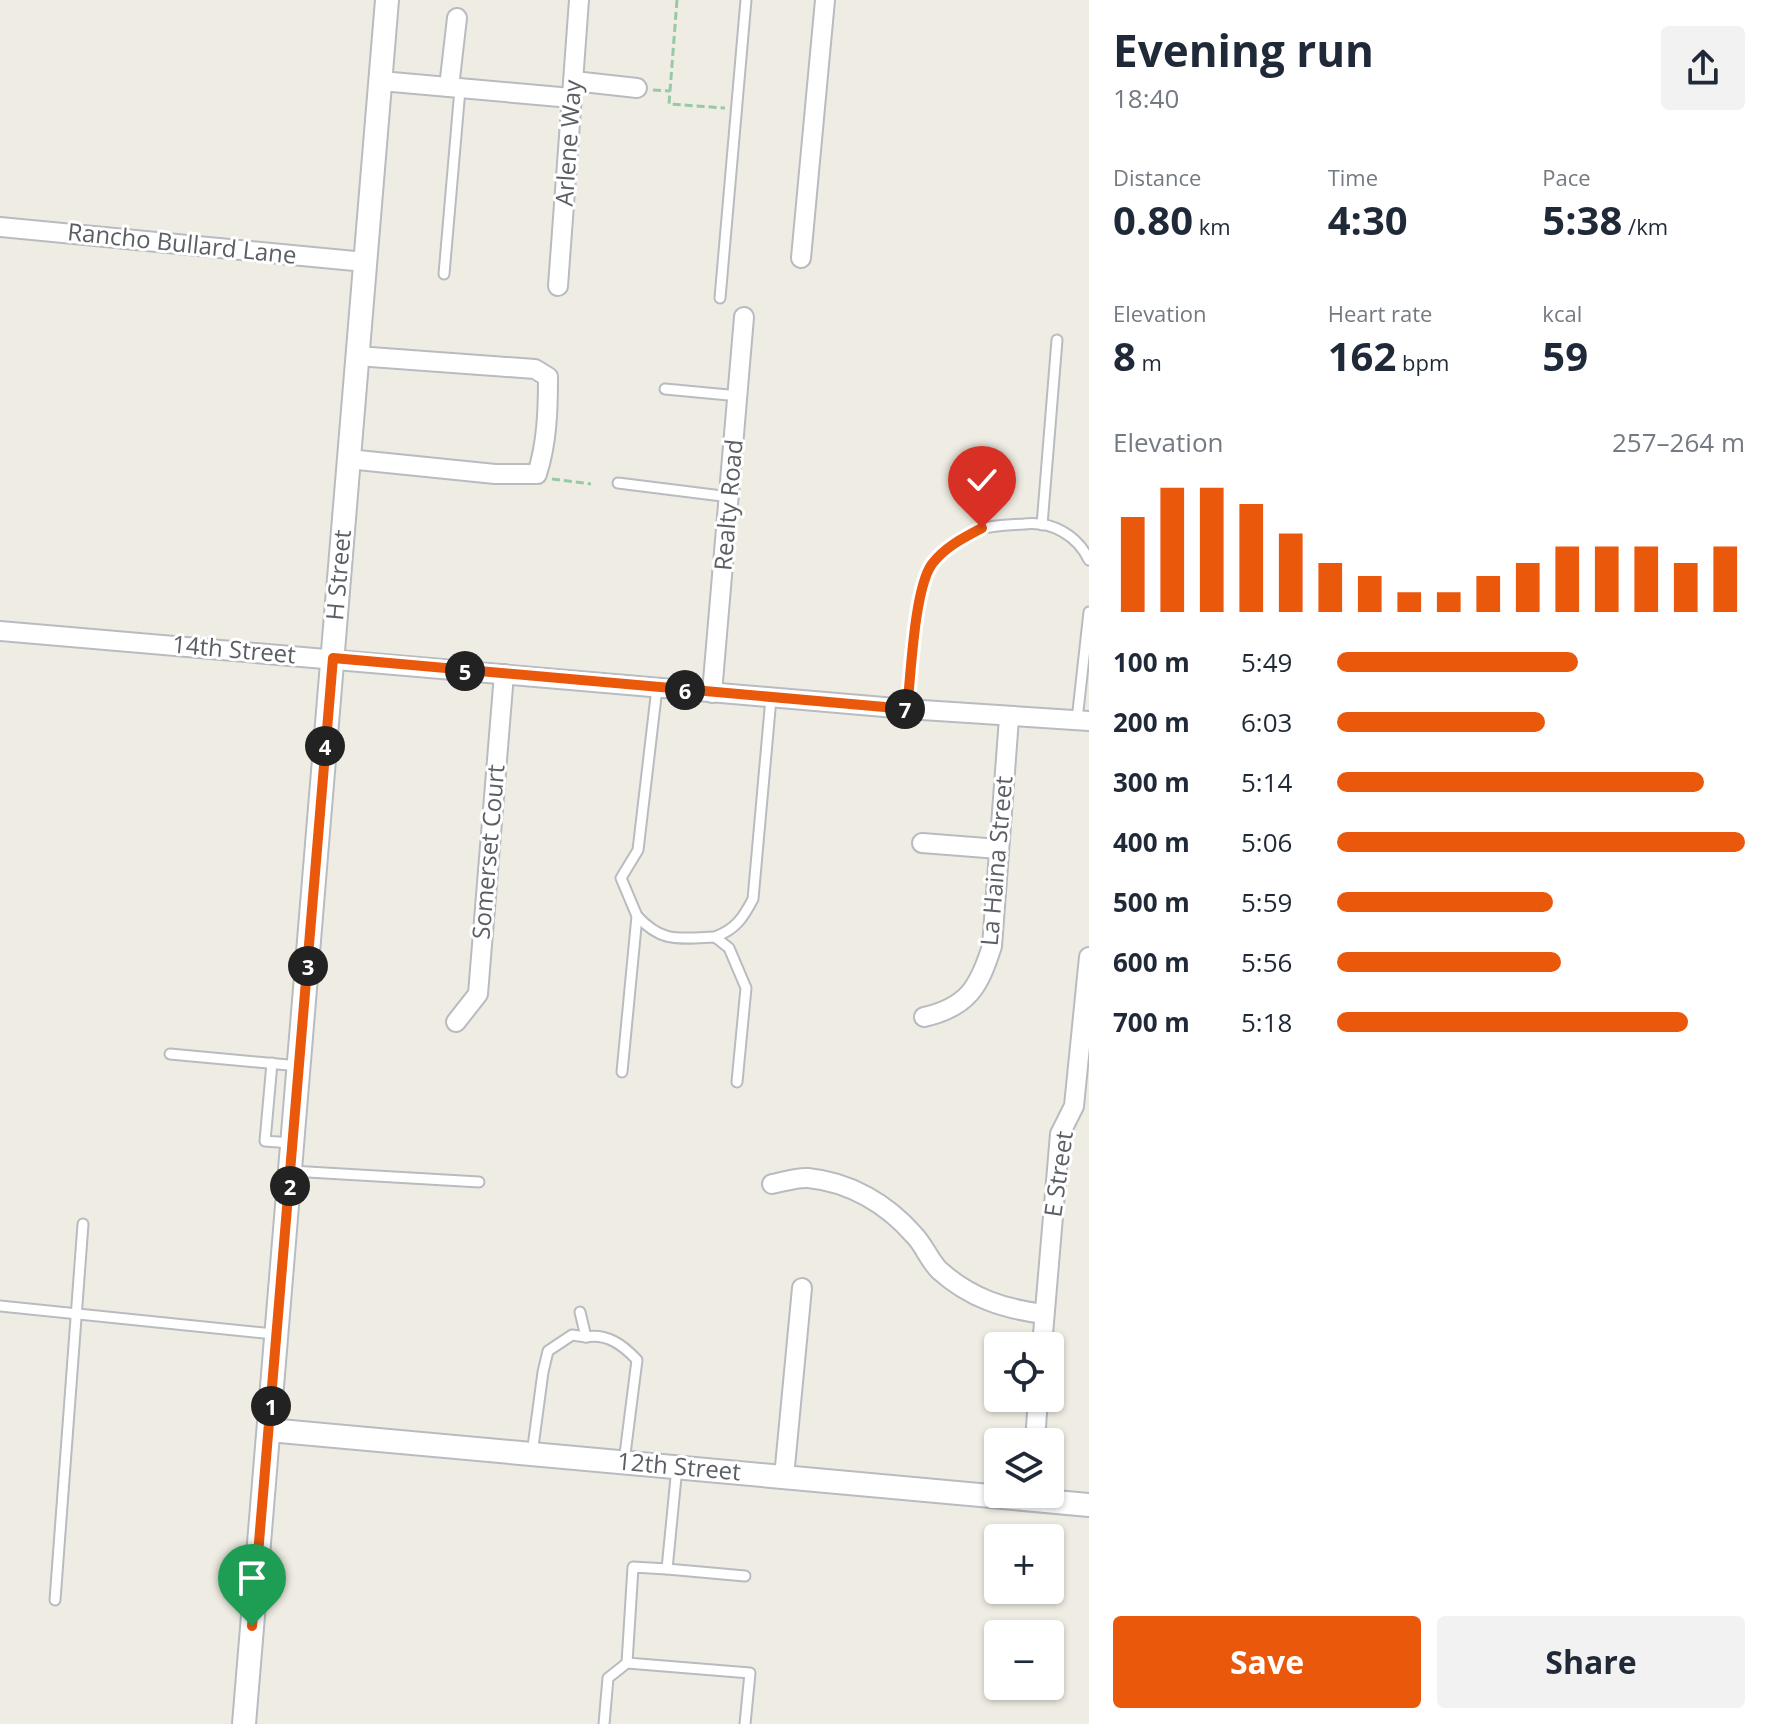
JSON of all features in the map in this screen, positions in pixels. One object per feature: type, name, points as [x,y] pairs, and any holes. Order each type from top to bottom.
[{"type":"street","name":"H Street","points":[[244,1724],[387,0]]},
{"type":"street","name":"Arlene Way","points":[[558,286],[579,0]]},
{"type":"street","points":[[801,258],[825,0]]},
{"type":"street","points":[[454,88],[457,18]]},
{"type":"street","points":[[381,81],[454,88],[637,88]]},
{"type":"street","name":"Rancho Bullard Lane","points":[[0,227],[365,262]]},
{"type":"street","name":"Realty Road","points":[[712,693],[744,317]]},
{"type":"street","points":[[348,459],[495,474],[537,474],[543,455],[548,377],[535,369],[357,356]]},
{"type":"street","name":"14th Street","points":[[0,631],[1009,718],[1083,721]]},
{"type":"street","name":"Somerset Court","points":[[456,1022],[478,994],[504,674]]},
{"type":"street","name":"La Haina Street","points":[[924,1017],[944,1012],[971,994],[982,976],[992,946],[1009,718]]},
{"type":"street","points":[[922,843],[999,849]]},
{"type":"street","name":"E Street","points":[[1043,1332],[1060,1134],[1082,1107],[1089,957]]},
{"type":"street","points":[[772,1184],[806,1178],[849,1187],[883,1204],[916,1236],[936,1268],[968,1293],[1005,1309],[1044,1314]]},
{"type":"street","points":[[784,1477],[802,1288]]},
{"type":"street","name":"12th Street","points":[[269,1430],[984,1493]]},
{"type":"street","name":"12th Street","points":[[1064,1502],[1089,1505]]},
{"type":"lane","points":[[720,298],[746,0]]},
{"type":"lane","points":[[444,274],[454,88]]},
{"type":"lane","points":[[1042,525],[1057,340]]},
{"type":"lane","points":[[665,389],[739,396]]},
{"type":"lane","points":[[618,483],[730,497]]},
{"type":"lane","points":[[907,709],[922,586],[932,565],[955,542],[982,528],[1034,523],[1066,532],[1081,544],[1089,560]]},
{"type":"lane","points":[[1083,721],[1089,612]]},
{"type":"lane","points":[[657,688],[638,850],[621,878],[637,916],[651,931],[666,939],[715,937],[730,931],[741,922],[753,899],[771,698]]},
{"type":"lane","points":[[622,1072],[637,916]]},
{"type":"lane","points":[[715,937],[729,948],[746,988],[737,1082]]},
{"type":"lane","points":[[170,1054],[299,1066]]},
{"type":"lane","points":[[272,1063],[265,1141],[293,1143]]},
{"type":"lane","points":[[291,1171],[479,1182]]},
{"type":"lane","points":[[55,1600],[83,1224]]},
{"type":"lane","points":[[0,1306],[278,1334]]},
{"type":"lane","points":[[580,1312],[586,1337]]},
{"type":"lane","points":[[532,1454],[548,1351],[572,1335],[604,1337],[619,1343],[637,1360],[624,1462]]},
{"type":"lane","points":[[667,1569],[677,1467]]},
{"type":"lane","points":[[627,1663],[633,1567],[745,1576]]},
{"type":"lane","points":[[604,1724],[608,1678],[627,1663],[750,1673],[745,1724]]},
{"type":"path","points":[[677,0],[669,104],[737,109]]},
{"type":"path","points":[[537,474],[591,484]]},
{"type":"route","points":[[252,1626],[333,658],[907,709],[922,586],[932,565],[955,542],[982,528]]}]
